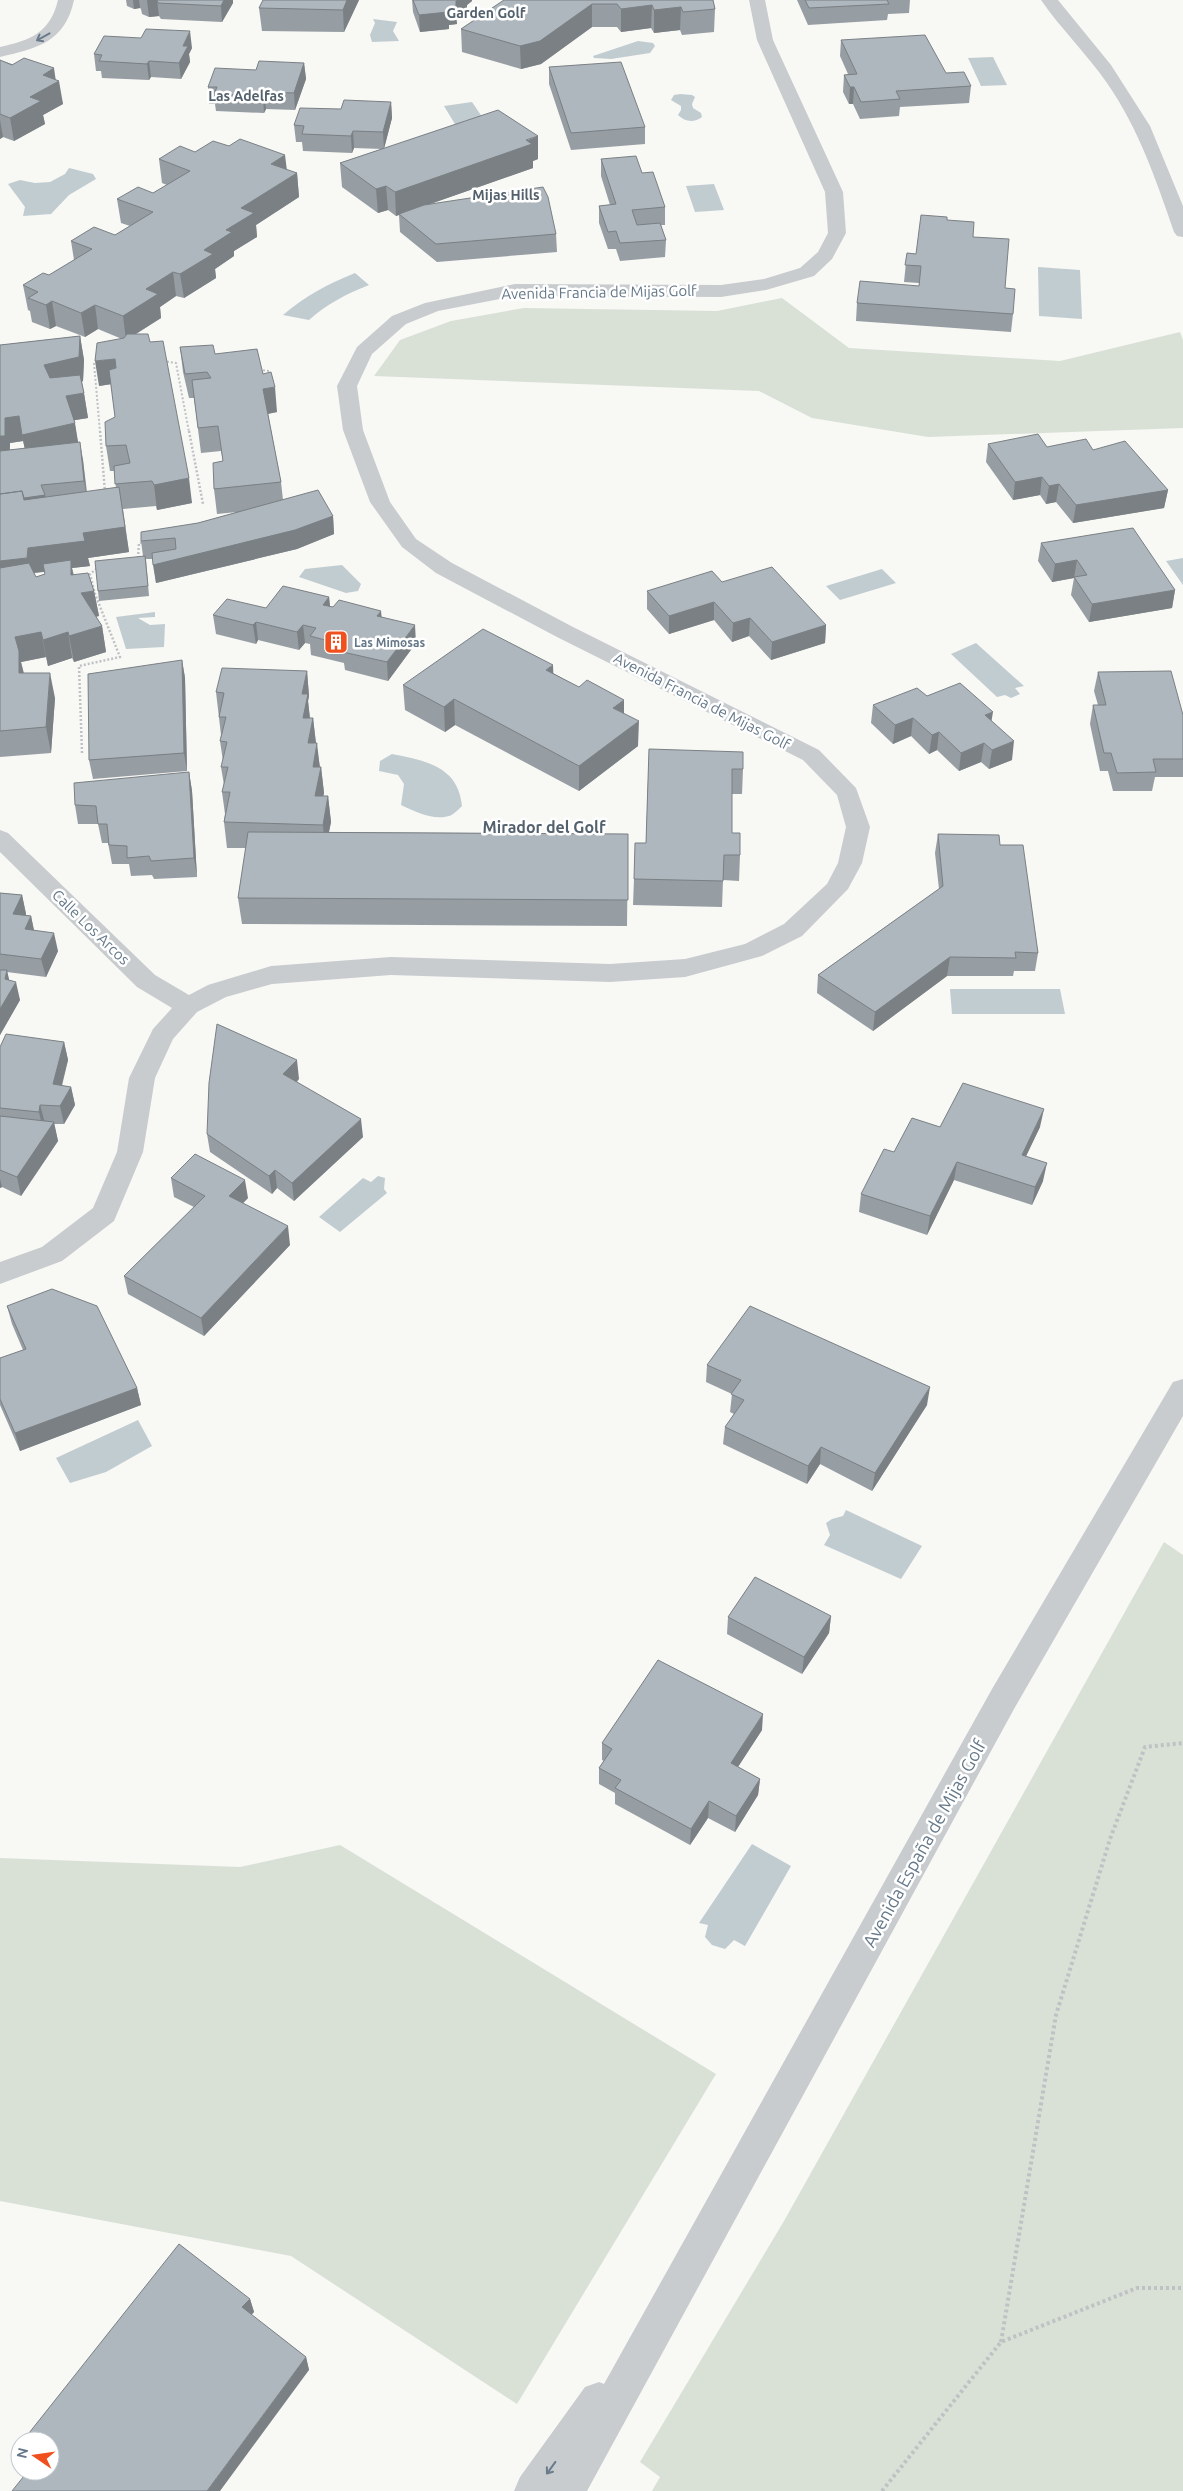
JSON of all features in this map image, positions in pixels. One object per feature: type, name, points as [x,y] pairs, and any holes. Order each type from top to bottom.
[{"type":"street","points":[[0,52],[18,48],[48,36],[61,21],[66,0]]},
{"type":"street","name":"Avenida Francia de Mijas Golf","points":[[0,1273],[52,1254],[104,1214],[130,1152],[142,1078],[162,1035],[188,1006],[217,991],[270,975],[391,966],[610,973],[685,968],[753,950],[793,930],[836,889],[850,863],[858,827],[848,793],[811,755],[564,632],[444,568],[409,543],[380,502],[353,430],[346,386],[364,351],[399,320],[432,307],[473,296],[515,290],[721,291],[766,284],[807,272],[826,255],[837,233],[834,192],[765,40],[758,0]]},
{"type":"street","points":[[1049,0],[1101,61],[1135,114],[1166,182],[1183,232]]},
{"type":"street","name":"Calle Los Arcos","points":[[0,838],[146,981],[188,1006]]},
{"type":"street","name":"Avenida España de Mijas Golf","points":[[566,2491],[1003,1699],[1183,1390]]},
{"type":"street","name":"Avenida España de Mijas Golf","points":[[534,2491],[671,2300]]},
{"type":"path","points":[[158,361],[176,363],[203,504]]},
{"type":"path","points":[[94,363],[105,500]]},
{"type":"path","points":[[251,369],[270,371]]},
{"type":"path","points":[[138,561],[139,543],[145,541]]},
{"type":"path","points":[[82,575],[90,574],[96,567],[103,565]]},
{"type":"path","points":[[82,753],[79,666],[120,656],[95,594],[90,574]]},
{"type":"path","points":[[882,2491],[1000,2342],[1056,2016],[1110,1839],[1145,1747],[1183,1743]]},
{"type":"path","points":[[1000,2342],[1137,2288],[1183,2288]]},
{"type":"shaded area","points":[[373,19],[397,22],[393,31],[399,41],[372,42],[370,35],[375,23]]},
{"type":"shaded area","points":[[638,41],[653,43],[655,46],[650,53],[611,59],[594,58],[593,56]]},
{"type":"shaded area","points":[[993,57],[1007,85],[981,86],[968,58]]},
{"type":"shaded area","points":[[680,94],[695,97],[692,104],[693,108],[701,113],[702,117],[690,121],[678,115],[681,106],[671,100],[674,95]]},
{"type":"shaded area","points":[[472,102],[487,124],[458,129],[444,106]]},
{"type":"shaded area","points":[[69,168],[93,174],[96,179],[69,195],[51,214],[23,216],[25,207],[8,184],[20,180],[35,183],[50,182],[65,174]]},
{"type":"shaded area","points":[[714,184],[724,210],[695,212],[686,186]]},
{"type":"shaded area","points":[[1038,267],[1080,270],[1082,319],[1039,316]]},
{"type":"shaded area","points":[[355,273],[369,285],[337,300],[309,320],[283,315],[317,291]]},
{"type":"shaded area","points":[[782,298],[849,348],[1060,361],[1180,332],[1183,340],[1183,428],[928,437],[812,418],[759,391],[374,376],[400,340],[451,321],[524,308],[717,311]]},
{"type":"shaded area","points":[[1183,558],[1183,585],[1166,561]]},
{"type":"shaded area","points":[[342,565],[361,584],[358,591],[346,593],[299,577],[305,569]]},
{"type":"shaded area","points":[[882,569],[896,583],[840,600],[826,586]]},
{"type":"shaded area","points":[[155,612],[155,617],[138,618],[150,625],[165,624],[164,647],[126,649],[116,617]]},
{"type":"shaded area","points":[[976,643],[1024,686],[1015,688],[1020,694],[1011,698],[1005,695],[997,697],[951,654]]},
{"type":"shaded area","points":[[392,754],[428,763],[447,774],[454,782],[462,806],[451,815],[437,817],[424,815],[401,805],[404,784],[398,775],[379,771],[380,761]]},
{"type":"shaded area","points":[[950,989],[1060,989],[1065,1014],[952,1014]]},
{"type":"shaded area","points":[[378,1176],[385,1178],[384,1189],[387,1193],[340,1232],[319,1217],[363,1178],[371,1182]]},
{"type":"shaded area","points":[[138,1420],[152,1446],[106,1472],[70,1483],[56,1458]]},
{"type":"shaded area","points":[[846,1510],[922,1546],[901,1579],[824,1545],[830,1535],[826,1523],[843,1516]]},
{"type":"shaded area","points":[[1164,1542],[1183,1555],[1183,2491],[652,2491],[660,2477],[640,2462],[784,2221]]},
{"type":"shaded area","points":[[752,1844],[791,1866],[745,1946],[734,1940],[725,1949],[712,1945],[705,1937],[708,1925],[699,1923]]},
{"type":"shaded area","points":[[340,1845],[716,2074],[517,2404],[291,2256],[0,2201],[0,1858],[240,1867]]},
{"type":"building","points":[[157,0],[224,0],[221,6],[158,3]]},
{"type":"building","points":[[263,0],[347,0],[343,10],[259,8]]},
{"type":"building","points":[[413,0],[458,0],[456,1],[456,7],[448,8],[448,12],[419,15]]},
{"type":"building","points":[[504,0],[713,0],[715,9],[683,12],[681,7],[654,10],[652,5],[621,9],[617,4],[592,4],[540,41],[520,46],[461,29]]},
{"type":"building","points":[[805,0],[887,0],[889,4],[809,8]]},
{"type":"building","points":[[146,29],[190,31],[183,46],[188,46],[179,63],[149,61],[147,64],[99,61],[102,55],[94,54],[104,36],[141,38]]},
{"type":"building","points":[[925,35],[946,73],[964,72],[971,86],[896,91],[900,99],[861,102],[854,87],[850,87],[844,75],[857,74],[841,40]]},
{"type":"building","points":[[24,58],[54,68],[43,75],[59,81],[30,97],[41,101],[10,118],[0,114],[0,60],[12,65]]},
{"type":"building","points":[[259,61],[304,63],[294,93],[264,92],[263,96],[214,94],[217,87],[208,87],[215,68],[256,70]]},
{"type":"building","points":[[621,62],[645,127],[571,133],[549,67]]},
{"type":"building","points":[[344,100],[391,102],[383,132],[353,131],[351,136],[302,134],[304,126],[294,125],[300,108],[341,109]]},
{"type":"building","points":[[498,110],[538,136],[526,140],[532,144],[395,192],[386,186],[376,189],[340,163]]},
{"type":"building","points":[[240,139],[285,155],[271,164],[297,173],[241,208],[254,213],[226,230],[232,232],[204,250],[213,254],[180,274],[173,272],[146,289],[158,294],[123,316],[95,305],[81,313],[52,301],[46,305],[28,298],[38,292],[23,285],[43,273],[49,275],[92,249],[71,241],[94,227],[115,235],[153,212],[117,199],[138,187],[153,193],[190,171],[159,159],[180,146],[195,152],[213,141],[229,146]]},
{"type":"building","points":[[636,156],[642,173],[653,172],[665,207],[632,210],[637,225],[660,223],[666,240],[620,243],[616,231],[608,232],[599,206],[616,204],[601,159]]},
{"type":"building","points":[[543,187],[548,197],[556,234],[436,244],[399,214],[424,205]]},
{"type":"building","points":[[921,215],[947,217],[947,220],[974,222],[973,237],[1009,239],[1005,288],[1015,289],[1013,314],[857,303],[860,281],[919,286],[921,266],[905,265],[907,253],[916,254]]},
{"type":"building","points":[[127,334],[148,334],[150,342],[163,341],[189,478],[154,485],[152,481],[115,484],[114,466],[130,463],[126,445],[106,446],[105,422],[115,417],[109,370],[116,368],[115,359],[95,361],[97,343],[124,338]]},
{"type":"building","points":[[80,336],[79,357],[44,365],[50,378],[80,375],[84,393],[66,396],[75,423],[22,435],[19,416],[5,418],[5,436],[0,436],[0,345]]},
{"type":"building","points":[[213,345],[215,354],[257,349],[263,374],[271,372],[275,387],[263,389],[281,482],[214,489],[213,463],[223,461],[218,426],[198,428],[192,380],[211,378],[207,372],[185,374],[180,347]]},
{"type":"building","points":[[1038,434],[1047,447],[1086,439],[1093,450],[1125,441],[1168,490],[1076,505],[1059,484],[1049,486],[1042,477],[1015,482],[988,444]]},
{"type":"building","points":[[80,442],[84,481],[41,485],[45,495],[24,498],[22,491],[0,494],[0,451]]},
{"type":"building","points":[[119,487],[125,527],[83,533],[85,541],[28,548],[27,558],[0,561],[0,494],[22,491],[24,500]]},
{"type":"building","points":[[318,490],[333,516],[295,530],[153,565],[152,553],[176,549],[175,538],[141,541],[141,532],[198,523]]},
{"type":"building","points":[[1133,528],[1175,590],[1092,604],[1074,577],[1087,575],[1077,560],[1055,564],[1041,543]]},
{"type":"building","points":[[145,556],[148,586],[98,591],[95,561]]},
{"type":"building","points":[[71,560],[71,575],[88,573],[94,591],[81,593],[102,626],[69,636],[68,632],[43,640],[41,632],[15,637],[19,651],[19,673],[50,673],[46,727],[0,731],[0,568],[29,563],[36,577],[45,574],[43,564]]},
{"type":"building","points":[[772,567],[826,625],[772,642],[750,618],[733,623],[714,602],[669,616],[647,591],[712,571],[722,582]]},
{"type":"building","points":[[283,586],[329,597],[323,605],[333,607],[339,600],[381,611],[377,616],[415,625],[387,662],[343,652],[348,646],[310,636],[316,628],[303,625],[297,632],[256,622],[253,625],[213,615],[227,599],[266,608]]},
{"type":"building","points":[[483,629],[553,665],[546,670],[579,687],[587,680],[624,700],[613,708],[639,721],[579,766],[454,699],[444,707],[403,685]]},
{"type":"building","points":[[182,660],[184,753],[89,760],[88,674]]},
{"type":"building","points":[[222,668],[307,671],[302,694],[308,694],[303,718],[313,718],[308,743],[317,743],[313,767],[321,767],[315,796],[328,796],[323,825],[224,822],[230,792],[222,792],[228,767],[221,767],[227,742],[220,741],[226,717],[219,717],[224,693],[216,692]]},
{"type":"building","points":[[1171,671],[1183,715],[1183,759],[1153,759],[1156,772],[1117,773],[1111,753],[1104,753],[1093,705],[1106,705],[1098,672]]},
{"type":"building","points":[[960,683],[993,712],[985,715],[1014,741],[992,750],[984,743],[961,753],[939,732],[932,735],[913,718],[895,725],[873,705],[917,688],[927,696]]},
{"type":"building","points":[[649,749],[743,752],[743,769],[732,769],[732,833],[740,833],[740,855],[724,855],[723,881],[634,879],[635,843],[646,843]]},
{"type":"building","points":[[189,772],[194,858],[151,861],[149,856],[127,858],[127,846],[109,845],[107,824],[98,824],[96,806],[75,805],[74,783]]},
{"type":"building","points":[[248,832],[628,834],[628,900],[238,898]]},
{"type":"building","points":[[938,834],[999,835],[1000,845],[1023,845],[1038,953],[1015,952],[1016,958],[950,957],[875,1012],[818,975],[943,886]]},
{"type":"building","points":[[0,893],[22,895],[13,914],[31,916],[25,929],[54,933],[41,959],[0,954]]},
{"type":"building","points":[[0,970],[7,970],[5,979],[16,982],[0,1009]]},
{"type":"building","points":[[217,1024],[297,1060],[283,1074],[361,1119],[292,1183],[275,1170],[269,1176],[207,1134],[209,1083]]},
{"type":"building","points":[[6,1034],[64,1042],[53,1084],[71,1087],[60,1106],[40,1105],[39,1112],[0,1108],[0,1047]]},
{"type":"building","points":[[963,1083],[1044,1109],[1022,1155],[1047,1163],[1035,1187],[957,1162],[930,1216],[861,1194],[884,1149],[894,1152],[912,1118],[940,1127]]},
{"type":"building","points":[[0,1116],[54,1122],[17,1177],[0,1170]]},
{"type":"building","points":[[195,1154],[245,1180],[229,1196],[288,1226],[201,1318],[124,1276],[205,1196],[171,1178]]},
{"type":"building","points":[[52,1289],[97,1306],[137,1388],[15,1433],[0,1399],[0,1358],[26,1349],[7,1306]]},
{"type":"building","points":[[750,1306],[930,1387],[875,1473],[821,1447],[808,1466],[725,1427],[744,1400],[731,1394],[741,1380],[707,1365]]},
{"type":"building","points":[[755,1577],[831,1616],[804,1657],[728,1617]]},
{"type":"building","points":[[658,1660],[763,1714],[731,1763],[760,1779],[736,1816],[709,1801],[691,1829],[615,1788],[621,1780],[599,1768],[612,1749],[602,1743]]},
{"type":"building","points":[[179,2244],[250,2299],[242,2307],[306,2357],[207,2491],[12,2491],[20,2481],[60,2481],[60,2431],[31,2431]]},
{"type":"place","name":"Las Mimosas","points":[[336,642]]},
{"type":"district","name":"Garden Golf","points":[[486,13]]},
{"type":"district","name":"Las Adelfas","points":[[246,96]]},
{"type":"district","name":"Mijas Hills","points":[[506,195]]},
{"type":"district","name":"Mirador del Golf","points":[[544,827]]}]
